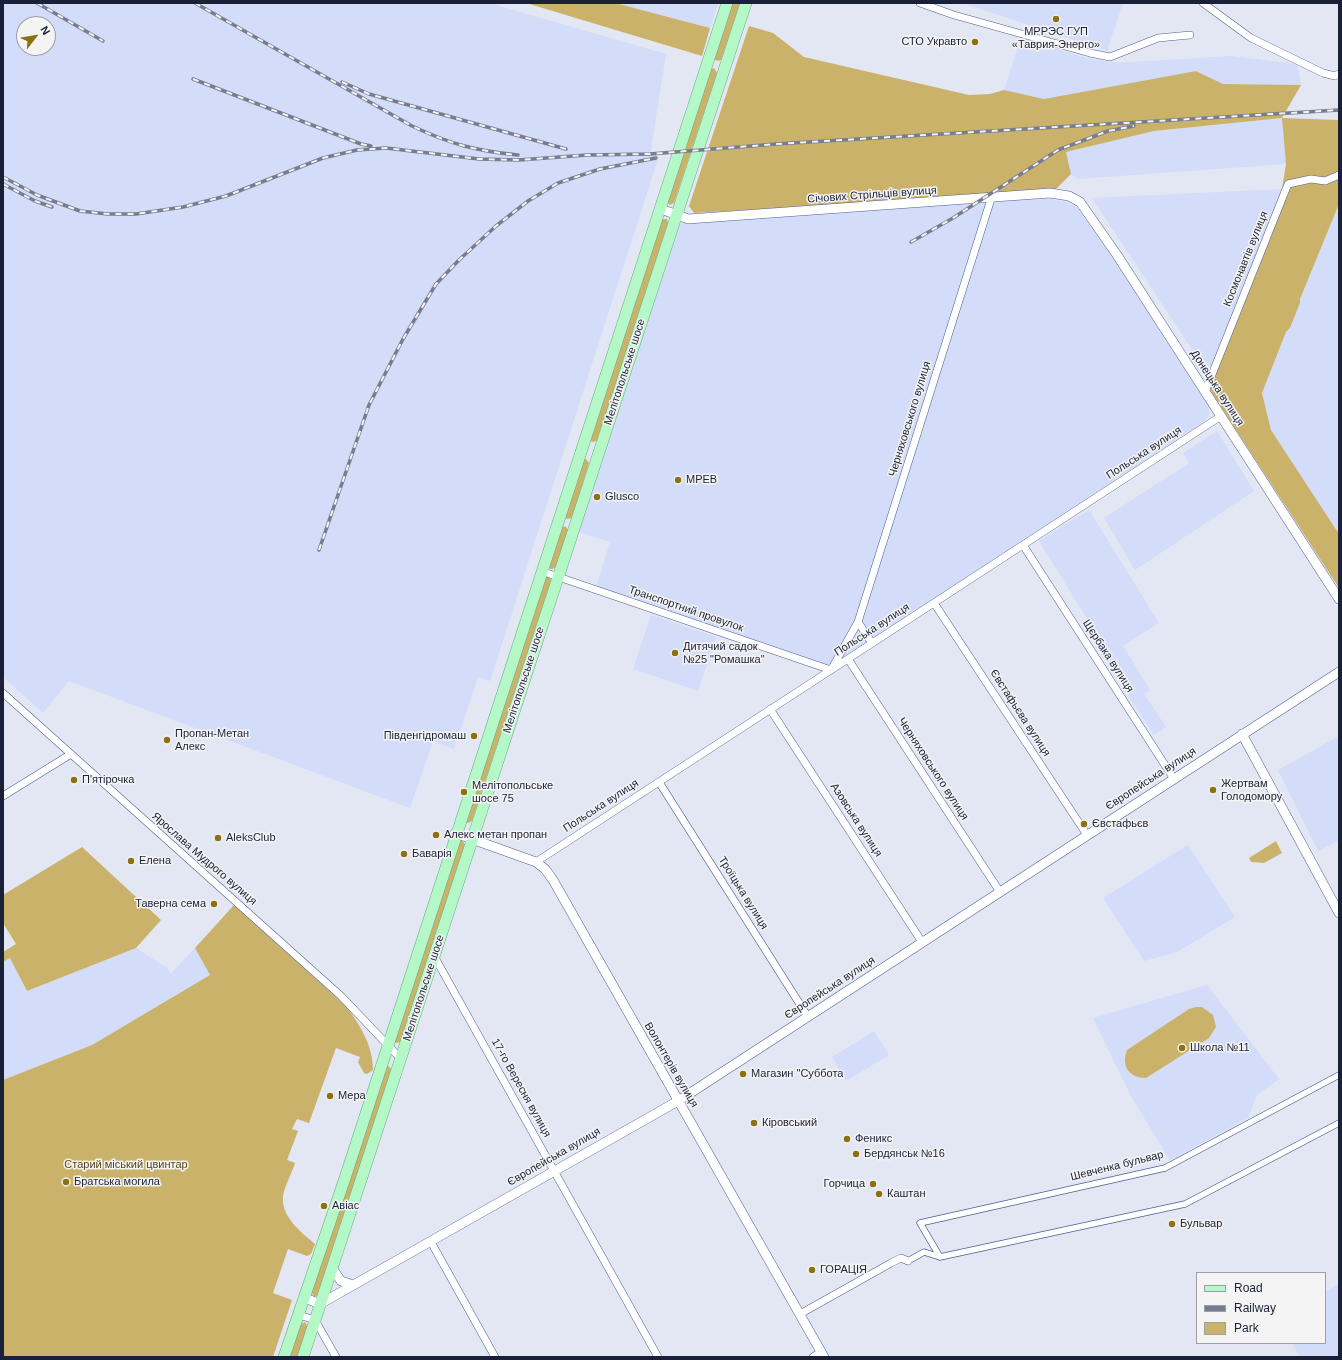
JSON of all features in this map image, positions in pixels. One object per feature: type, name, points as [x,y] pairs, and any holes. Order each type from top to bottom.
[{"type":"main road","name":"Мелітопольське шосе","points":[[284,1357],[305,1298],[455,833],[661,209],[727,3]]},
{"type":"main road","name":"Мелітопольське шосе","points":[[303,1357],[746,3]]},
{"type":"street","points":[[920,3],[1090,53],[1110,57],[1158,38],[1190,35]]},
{"type":"street","points":[[1203,3],[1251,38],[1323,73],[1335,76],[1339,74]]},
{"type":"street","name":"Космонавтів вулиця","points":[[1205,392],[1288,184],[1312,179],[1325,181],[1339,174]]},
{"type":"street","name":"Січових Стрільців вулиця","points":[[661,209],[688,219],[991,199],[1050,193],[1069,196]]},
{"type":"street","name":"Донецька вулиця","points":[[1069,196],[1080,202],[1117,254],[1339,599]]},
{"type":"street","name":"Черняховського вулиця","points":[[831,670],[858,622],[991,199]]},
{"type":"street","name":"Польська вулиця","points":[[536,862],[1221,416]]},
{"type":"street","name":"Щєрбака вулиця","points":[[1023,545],[1174,779]]},
{"type":"street","name":"Транспортний провулок","points":[[541,571],[831,670]]},
{"type":"street","name":"Євстафьєва вулиця","points":[[934,603],[1087,835]]},
{"type":"street","points":[[858,622],[872,643]]},
{"type":"street","name":"Черняховського вулиця","points":[[848,659],[1000,892]]},
{"type":"street","name":"Європейська вулиця","points":[[320,1304],[678,1101],[1339,672]]},
{"type":"street","name":"Ярослава Мудрого вулиця","points":[[3,693],[341,996],[401,1059]]},
{"type":"street","name":"Азовська вулиця","points":[[770,709],[922,942]]},
{"type":"street","points":[[1242,734],[1339,913]]},
{"type":"street","points":[[3,796],[71,754]]},
{"type":"street","name":"Троїцька вулиця","points":[[659,782],[808,1017]]},
{"type":"street","name":"Волонтерів вулиця","points":[[455,833],[536,862],[545,869],[553,880],[823,1355]]},
{"type":"street","name":"17-го Вересня вулиця","points":[[434,956],[658,1357]]},
{"type":"street","name":"Шевченка бульвар","points":[[940,1257],[920,1223],[1165,1168],[1339,1075]]},
{"type":"street","points":[[800,1314],[901,1258],[908,1261],[924,1252],[940,1257],[1185,1204],[1339,1123]]},
{"type":"street","points":[[431,1242],[495,1357]]},
{"type":"street","points":[[332,1268],[341,1281],[354,1285]]},
{"type":"street","points":[[305,1298],[320,1304]]},
{"type":"street","points":[[299,1315],[315,1320],[336,1357]]},
{"type":"street","points":[[813,1357],[823,1355]]},
{"type":"shaded area","points":[[3,3],[489,3],[666,54],[650,156],[657,155],[657,162],[490,681],[478,677],[454,749],[433,741],[410,808],[69,681],[43,713],[3,677]]},
{"type":"shaded area","points":[[615,3],[718,3],[710,28]]},
{"type":"shaded area","points":[[962,3],[1123,3],[1107,51]]},
{"type":"shaded area","points":[[1021,38],[1087,58],[1117,63],[1231,56],[1297,64],[1301,85],[1223,84],[1196,71],[1044,99],[1004,90]]},
{"type":"shaded area","points":[[1282,118],[1286,164],[1078,179],[1071,174],[1066,152],[1154,131]]},
{"type":"shaded area","points":[[1282,189],[1211,367],[1197,357],[1092,198]]},
{"type":"shaded area","points":[[1047,198],[1066,202],[1077,208],[1113,258],[1209,406],[1209,415],[1203,422],[830,667],[596,587],[610,542],[579,532],[680,224]]},
{"type":"shaded area","points":[[1339,204],[1339,534],[1271,430],[1262,393],[1286,332],[1290,328],[1300,304],[1300,299]]},
{"type":"shaded area","points":[[1217,431],[1254,491],[1135,570],[1104,518],[1189,463],[1183,453]]},
{"type":"shaded area","points":[[1089,510],[1159,623],[1123,646],[1150,690],[1144,694],[1166,727],[1154,735],[1104,658],[1104,646],[1039,541]]},
{"type":"shaded area","name":"Дитячий садок №25 \"Ромашка\"","points":[[651,615],[716,637],[698,691],[633,669]]},
{"type":"shaded area","points":[[1339,736],[1339,840],[1318,851],[1278,770]]},
{"type":"shaded area","points":[[1188,845],[1235,917],[1177,952],[1144,961],[1103,898]]},
{"type":"shaded area","points":[[136,948],[167,968],[171,974],[195,948],[210,975],[92,1045],[3,1080],[3,962],[10,958],[27,991]]},
{"type":"shaded area","name":"Школа №11","points":[[1207,985],[1279,1079],[1257,1095],[1248,1118],[1170,1160],[1132,1098],[1093,1018]]},
{"type":"shaded area","points":[[874,1031],[889,1055],[846,1081],[832,1057]]},
{"type":"shaded area","points":[[1339,1284],[1339,1357],[1300,1357],[1293,1344],[1326,1344],[1326,1291]]},
{"type":"green space","points":[[526,3],[615,3],[710,28],[702,56]]},
{"type":"green space","points":[[732,3],[740,3],[721,60],[717,61],[714,59]]},
{"type":"green space","points":[[749,26],[773,33],[804,57],[969,95],[990,94],[1004,90],[1044,99],[1196,71],[1223,84],[1301,85],[1282,118],[1154,131],[1066,152],[1071,174],[1056,189],[970,197],[694,213],[689,206]]},
{"type":"green space","points":[[714,68],[717,73],[674,203],[670,205],[667,202],[711,69]]},
{"type":"green space","points":[[1282,118],[1339,120],[1339,204],[1300,299],[1300,303],[1290,328],[1286,332],[1262,393],[1271,430],[1339,534],[1339,588],[1210,390],[1211,367],[1282,189],[1286,164]]},
{"type":"green space","points":[[662,219],[667,219],[668,223],[597,441],[592,442],[590,440]]},
{"type":"green space","points":[[586,459],[589,463],[572,518],[567,519],[565,517],[583,460]]},
{"type":"green space","points":[[562,526],[566,527],[568,530],[556,568],[551,569],[548,567]]},
{"type":"green space","points":[[546,576],[550,577],[551,581],[472,821],[468,823],[466,822]]},
{"type":"green space","points":[[462,840],[465,845],[401,1042],[396,1043],[394,1041],[459,841]]},
{"type":"green space","points":[[1276,841],[1282,853],[1264,863],[1251,862],[1249,858]]},
{"type":"green space","points":[[82,847],[161,920],[136,948],[27,991],[10,958],[3,962],[3,952],[16,944],[3,923],[3,895]]},
{"type":"green space","name":"Старий міський цвинтар","points":[[234,905],[347,1007],[365,1037],[371,1053],[373,1070],[367,1074],[364,1073],[358,1062],[360,1057],[336,1048],[309,1123],[297,1119],[292,1129],[298,1131],[287,1160],[295,1163],[284,1192],[283,1204],[285,1211],[293,1223],[315,1244],[311,1254],[307,1256],[288,1249],[273,1293],[292,1300],[273,1357],[3,1357],[3,1080],[92,1045],[210,975],[195,948]]},
{"type":"green space","points":[[1202,1007],[1213,1015],[1216,1027],[1209,1038],[1146,1078],[1135,1076],[1128,1070],[1125,1061],[1127,1050],[1189,1009]]},
{"type":"green space","points":[[389,1066],[392,1071],[317,1296],[314,1296],[311,1292],[386,1067]]},
{"type":"green space","points":[[305,1322],[308,1327],[298,1357],[290,1357],[301,1324]]},
{"type":"railway","points":[[37,3],[103,41]]},
{"type":"railway","points":[[195,3],[412,126],[439,138],[464,146],[518,155]]},
{"type":"railway","points":[[193,79],[361,144],[371,146]]},
{"type":"railway","points":[[342,82],[369,94],[566,149]]},
{"type":"railway","points":[[3,177],[37,195],[80,211],[108,214],[136,214],[183,207],[226,196],[323,158],[357,150],[386,148],[479,159],[519,160],[587,155],[650,154],[776,144],[1339,110]]},
{"type":"railway","points":[[911,242],[953,218],[1058,150],[1108,131],[1134,126]]},
{"type":"railway","points":[[319,550],[369,405],[403,339],[436,284],[459,260],[496,226],[528,201],[558,183],[600,169],[656,158]]},
{"type":"railway","points":[[3,184],[35,201],[52,207]]},
{"type":"place","name":"МРРЭС ГУП «Таврия-Энерго»","points":[[1056,19]]},
{"type":"place","name":"СТО Укравто","points":[[975,42]]},
{"type":"place","name":"МРЕВ","points":[[678,480]]},
{"type":"place","name":"Glusco","points":[[597,497]]},
{"type":"place","name":"Дитячий садок №25 \"Ромашка\"","points":[[675,653]]},
{"type":"place","name":"Південгідромаш","points":[[474,736]]},
{"type":"place","name":"Пропан-Метан Алекс","points":[[167,740]]},
{"type":"place","name":"П'ятірочка","points":[[74,780]]},
{"type":"place","name":"Жертвам Голодомору","points":[[1213,790]]},
{"type":"place","name":"Мелітопольське шосе 75","points":[[464,792]]},
{"type":"place","name":"Євстафьєв","points":[[1084,824]]},
{"type":"place","name":"Алекс метан пропан","points":[[436,835]]},
{"type":"place","name":"AleksClub","points":[[218,838]]},
{"type":"place","name":"Баварія","points":[[404,854]]},
{"type":"place","name":"Елена","points":[[131,861]]},
{"type":"place","name":"Таверна сема","points":[[214,904]]},
{"type":"place","name":"Школа №11","points":[[1182,1048]]},
{"type":"place","name":"Магазин \"Суббота","points":[[743,1074]]},
{"type":"place","name":"Мера","points":[[330,1096]]},
{"type":"place","name":"Кіровський","points":[[754,1123]]},
{"type":"place","name":"Феникс","points":[[847,1139]]},
{"type":"place","name":"Бердянськ №16","points":[[856,1154]]},
{"type":"place","name":"Братська могила","points":[[66,1182]]},
{"type":"place","name":"Горчица","points":[[873,1184]]},
{"type":"place","name":"Каштан","points":[[879,1194]]},
{"type":"place","name":"Авіас","points":[[324,1206]]},
{"type":"place","name":"Бульвар","points":[[1172,1224]]},
{"type":"place","name":"ГОРАЦІЯ","points":[[812,1270]]}]
